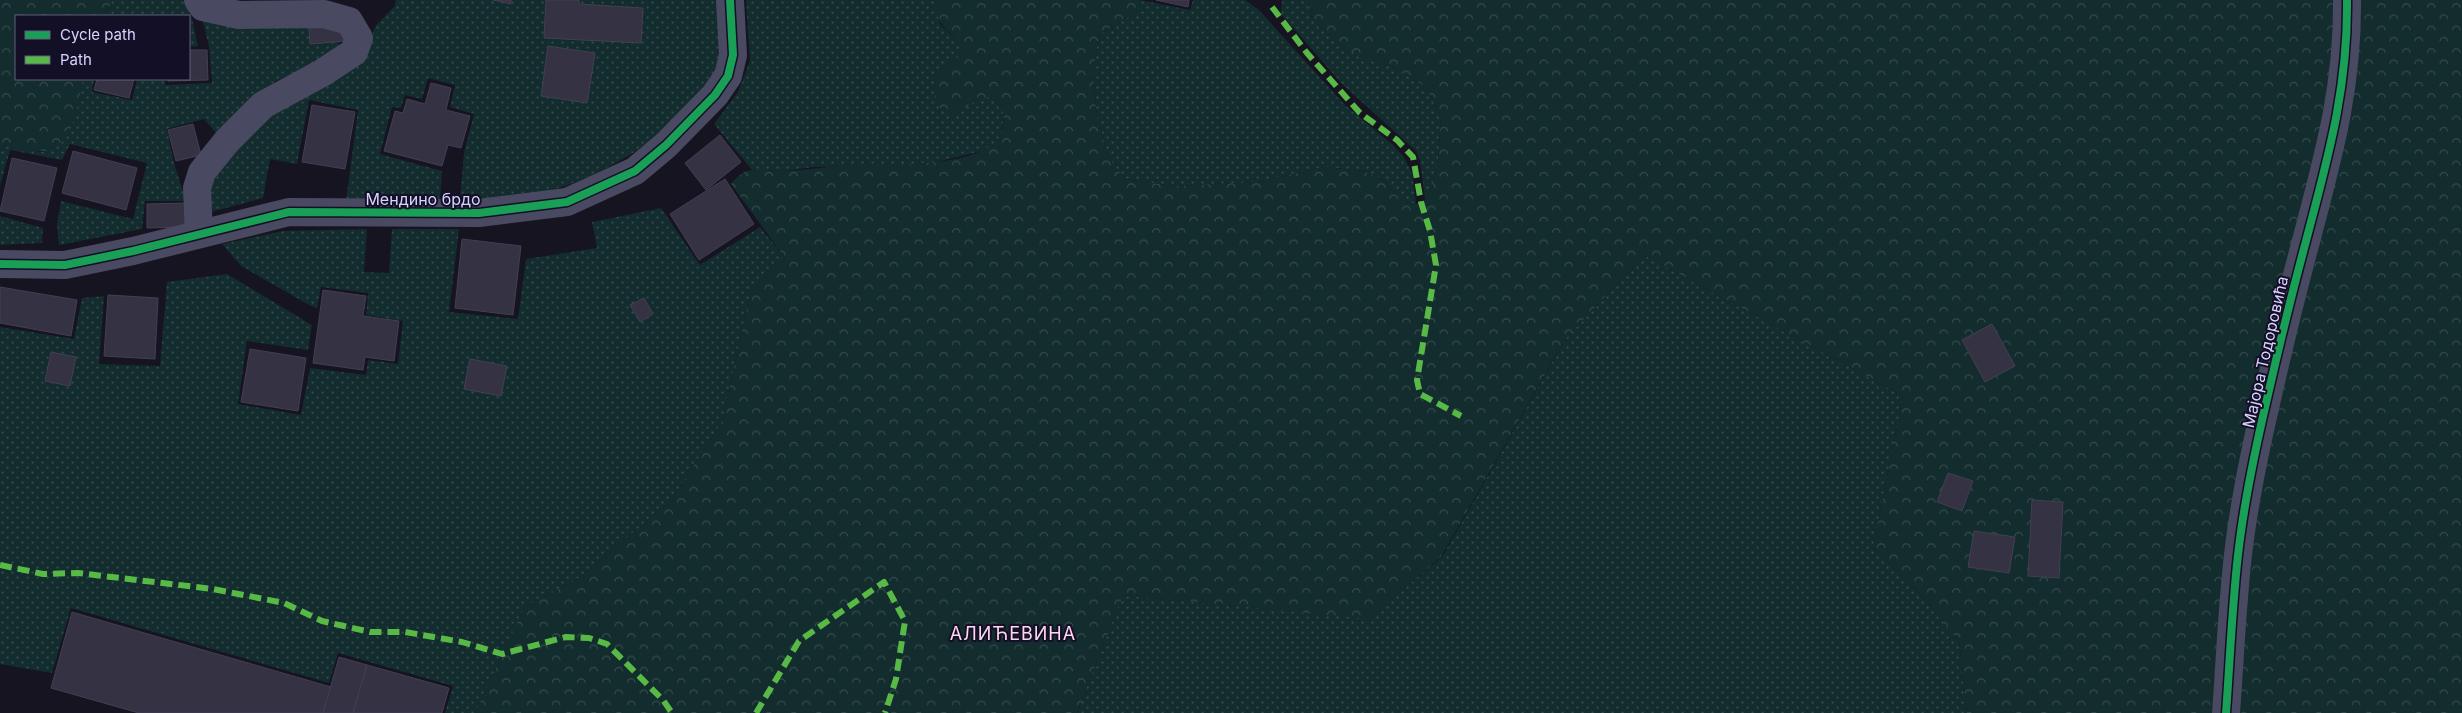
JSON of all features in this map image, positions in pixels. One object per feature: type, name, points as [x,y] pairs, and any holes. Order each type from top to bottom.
[{"type":"street","points":[[198,0],[203,7],[239,15],[324,14],[349,21],[359,38],[354,52],[322,73],[263,105],[227,141],[202,172],[198,188],[199,234]]},
{"type":"street","name":"Мендино брдо","points":[[0,264],[65,265],[133,251],[289,212],[479,213],[567,202],[635,171],[666,145],[715,95],[728,76],[734,55],[730,0]]},
{"type":"street","name":"Мајора Тодоровића","points":[[2226,713],[2238,555],[2248,489],[2269,390],[2306,241],[2329,159],[2340,108],[2345,60],[2347,0]]},
{"type":"green space","points":[[0,0],[112,0],[110,6],[102,15],[15,15],[15,80],[83,80],[73,124],[68,135],[61,143],[53,149],[42,151],[3,146],[0,150]]},
{"type":"green space","points":[[112,0],[183,0],[191,15],[198,46],[190,47],[190,15],[102,15],[110,7]]},
{"type":"green space","points":[[396,0],[716,0],[721,32],[720,57],[708,85],[692,106],[671,126],[647,144],[595,174],[569,184],[547,191],[503,198],[460,201],[464,153],[474,114],[450,107],[455,85],[428,78],[422,99],[405,95],[401,108],[392,107],[380,154],[442,171],[440,199],[346,201],[358,110],[309,100],[297,164],[270,159],[263,198],[207,213],[205,182],[258,123],[360,64],[376,25],[395,6]]},
{"type":"green space","points":[[746,0],[936,0],[940,24],[962,46],[962,55],[941,69],[954,115],[979,98],[991,96],[1004,106],[1002,134],[990,149],[937,162],[906,165],[813,167],[785,171],[752,170],[714,124],[738,92],[750,61]]},
{"type":"green space","points":[[936,0],[1140,0],[1141,5],[1130,16],[1099,35],[1093,70],[1096,109],[1107,155],[1124,179],[1174,186],[1258,182],[1324,167],[1363,171],[1384,180],[1402,202],[1416,204],[1425,200],[1432,188],[1438,163],[1441,117],[1426,87],[1392,66],[1364,58],[1335,42],[1311,15],[1309,0],[2339,0],[2338,71],[2218,713],[1967,713],[1959,642],[1917,590],[1873,548],[1903,396],[1644,255],[1566,338],[1441,557],[1368,619],[1123,595],[1077,713],[475,713],[525,606],[575,581],[669,503],[722,422],[750,294],[785,258],[731,184],[737,177],[750,170],[787,171],[846,166],[918,164],[958,159],[990,146],[1002,133],[1004,106],[992,97],[979,98],[954,115],[943,111],[935,101],[934,82],[941,69],[962,55],[957,41],[939,19],[936,11]]},
{"type":"green space","points":[[1140,0],[1190,10],[1193,0],[1245,0],[1259,10],[1345,105],[1392,144],[1404,157],[1412,173],[1416,204],[1402,202],[1384,180],[1363,171],[1324,167],[1258,182],[1174,186],[1124,179],[1107,155],[1096,109],[1093,70],[1099,35],[1130,16],[1141,5]]},
{"type":"green space","points":[[1282,0],[1309,0],[1311,16],[1364,58],[1392,66],[1426,87],[1441,117],[1438,163],[1432,188],[1425,200],[1420,161],[1416,151],[1342,84],[1281,14]]},
{"type":"green space","points":[[2353,0],[2462,0],[2462,713],[2234,713],[2249,542]]},
{"type":"green space","points":[[202,17],[324,26],[341,39],[335,55],[276,81],[245,104],[217,134],[204,119],[167,129],[174,163],[186,201],[145,201],[142,229],[59,245],[57,224],[61,201],[133,219],[147,163],[70,144],[62,160],[10,150],[0,186],[0,150],[3,146],[43,152],[73,121],[83,80],[94,80],[92,92],[132,100],[137,80],[165,80],[165,85],[212,83],[209,47]]},
{"type":"green space","points":[[661,208],[700,265],[760,227],[785,258],[750,294],[722,422],[669,503],[575,581],[526,606],[475,713],[445,713],[453,686],[338,653],[329,683],[71,608],[52,673],[0,664],[0,327],[74,339],[82,298],[104,296],[99,364],[160,366],[167,282],[227,274],[312,325],[308,350],[247,341],[238,404],[301,415],[310,368],[366,375],[368,360],[398,364],[403,321],[366,315],[368,293],[321,287],[317,308],[311,306],[241,266],[222,244],[283,231],[367,229],[364,272],[389,273],[392,229],[459,229],[449,312],[518,319],[526,259],[597,248],[592,222]]},
{"type":"green space","points":[[0,216],[43,228],[42,243],[0,245]]},
{"type":"green space","points":[[1644,255],[1903,396],[1873,548],[1917,590],[1959,642],[1967,713],[1077,713],[1122,595],[1368,618],[1442,557],[1566,338]]},
{"type":"building","points":[[493,0],[511,0],[511,4]]},
{"type":"building","points":[[546,0],[579,0],[579,4],[643,8],[641,43],[544,38]]},
{"type":"building","points":[[1156,0],[1189,0],[1188,7]]},
{"type":"building","points":[[343,24],[345,41],[310,44],[309,28]]},
{"type":"building","points":[[548,46],[595,53],[587,103],[541,96]]},
{"type":"building","points":[[190,50],[207,50],[208,80],[168,81],[190,80]]},
{"type":"building","points":[[97,80],[134,80],[129,98],[94,90]]},
{"type":"building","points":[[431,83],[451,88],[446,110],[470,116],[461,148],[448,145],[442,166],[384,151],[395,111],[403,113],[407,99],[425,104]]},
{"type":"building","points":[[312,105],[355,112],[345,169],[302,162]]},
{"type":"building","points":[[193,124],[201,155],[176,161],[168,130]]},
{"type":"building","points":[[720,135],[741,162],[706,190],[685,163]]},
{"type":"building","points":[[73,151],[137,168],[126,210],[62,193]]},
{"type":"building","points":[[12,158],[57,168],[44,221],[0,211]]},
{"type":"building","points":[[725,179],[754,224],[699,260],[670,214]]},
{"type":"building","points":[[186,203],[186,227],[147,228],[147,204]]},
{"type":"building","points":[[462,239],[521,246],[513,315],[455,308]]},
{"type":"building","points":[[0,287],[77,300],[71,336],[0,323]]},
{"type":"building","points":[[323,290],[366,296],[363,316],[399,321],[394,361],[365,357],[363,370],[313,363]]},
{"type":"building","points":[[108,295],[158,298],[155,359],[104,356]]},
{"type":"building","points":[[644,298],[653,314],[640,322],[630,305]]},
{"type":"building","points":[[1992,324],[2015,366],[1985,382],[1962,340]]},
{"type":"building","points":[[250,349],[306,358],[298,411],[241,402]]},
{"type":"building","points":[[51,352],[76,357],[70,386],[45,381]]},
{"type":"building","points":[[470,359],[507,366],[501,396],[464,389]]},
{"type":"building","points":[[1948,473],[1973,481],[1962,511],[1937,502]]},
{"type":"building","points":[[2032,500],[2063,502],[2059,578],[2028,576]]},
{"type":"building","points":[[1974,531],[2015,537],[2009,573],[1968,567]]},
{"type":"building","points":[[72,612],[331,687],[323,713],[139,713],[51,688]]},
{"type":"building","points":[[339,657],[367,665],[353,713],[323,713]]},
{"type":"building","points":[[367,665],[449,688],[442,713],[353,713]]},
{"type":"marked path","points":[[1272,7],[1307,53],[1360,113],[1397,140],[1413,157],[1421,202],[1430,231],[1436,265],[1417,380],[1420,394],[1461,416]]},
{"type":"marked path","points":[[0,565],[43,574],[78,573],[213,589],[284,603],[322,621],[370,632],[405,632],[462,642],[502,654],[566,637],[589,638],[607,644],[663,700],[672,713]]},
{"type":"marked path","points":[[756,713],[799,641],[884,582],[905,621],[896,679],[885,713]]},
{"type":"cycle path","points":[[0,264],[65,265],[133,251],[289,212],[479,213],[567,202],[635,171],[666,145],[715,95],[728,76],[733,55],[730,0]]},
{"type":"cycle path","points":[[2226,713],[2240,535],[2258,437],[2335,122],[2344,63],[2347,0]]},
{"type":"district","name":"АЛИЋЕВИНА","points":[[1013,634]]}]
